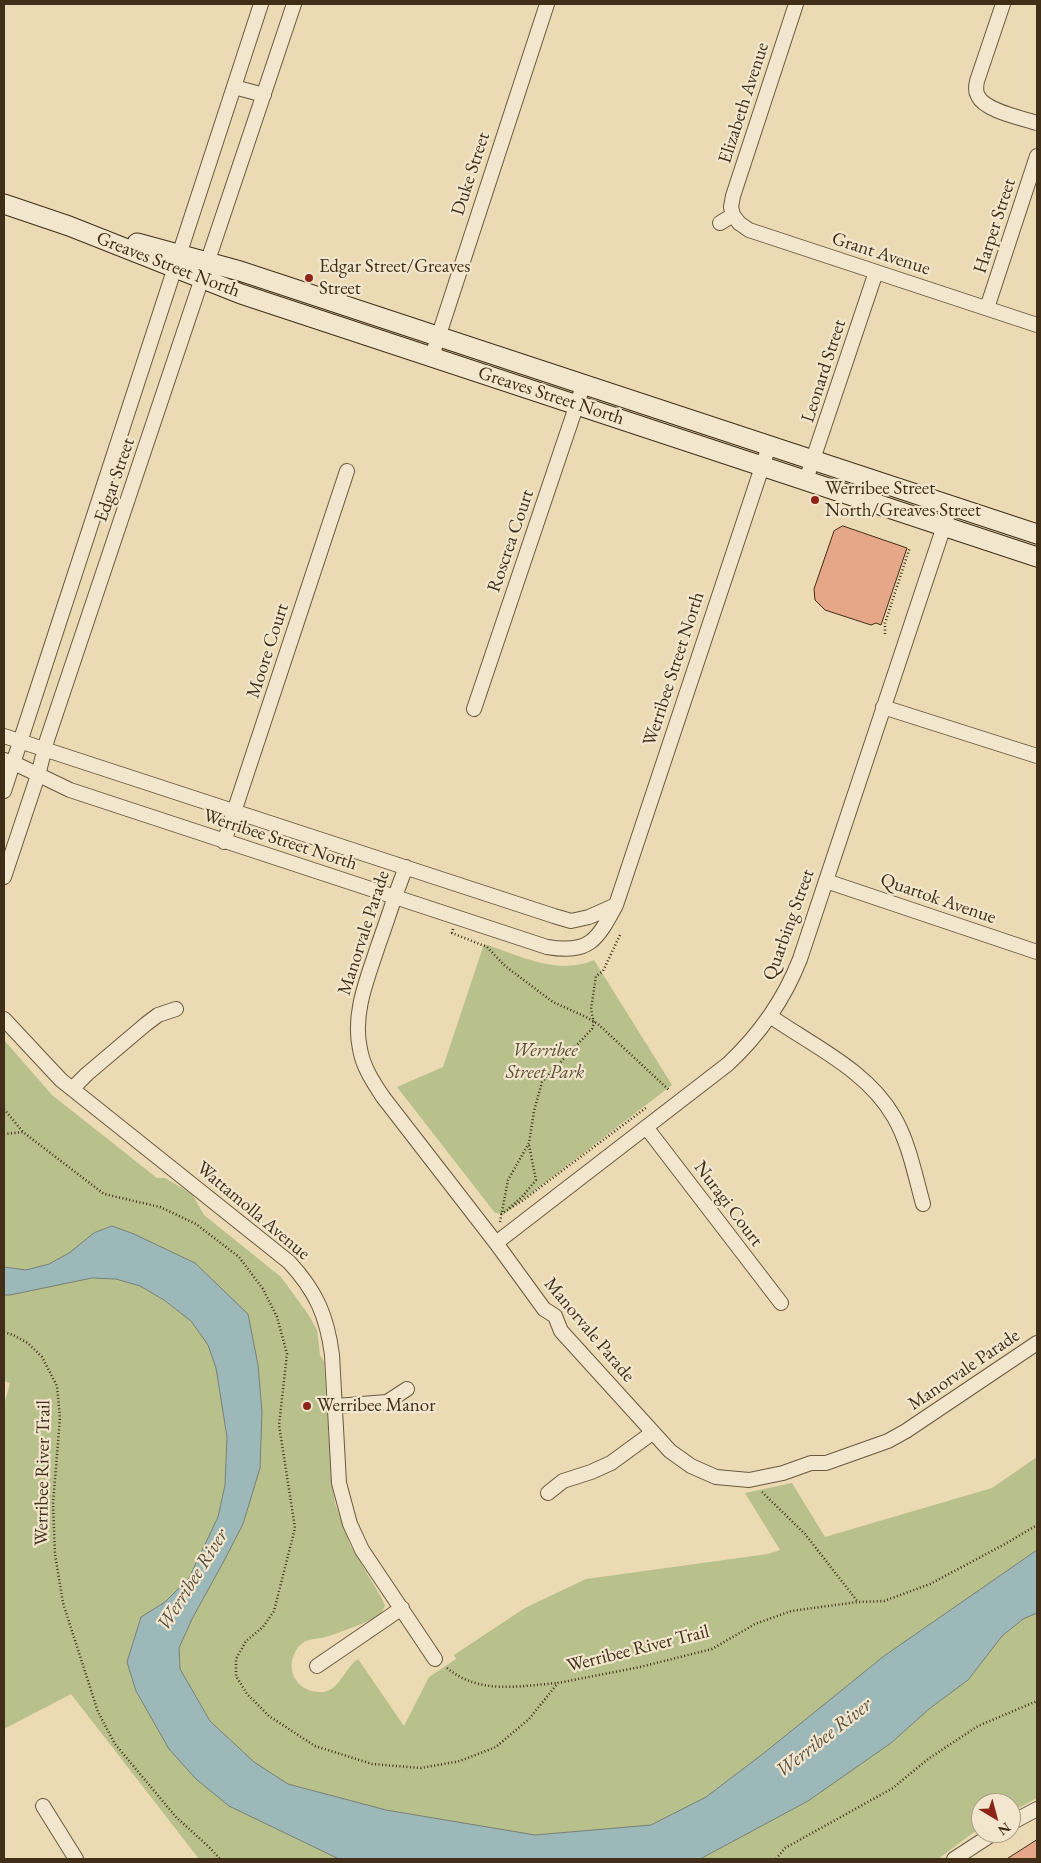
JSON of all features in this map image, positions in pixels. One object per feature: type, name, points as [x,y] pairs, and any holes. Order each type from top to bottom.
[{"type":"street","name":"Edgar Street","points":[[4,791],[9,761],[19,741],[261,4]]},
{"type":"street","name":"Edgar Street","points":[[4,877],[294,4]]},
{"type":"street","name":"Duke Street","points":[[432,356],[547,4]]},
{"type":"street","name":"Elizabeth Avenue","points":[[733,215],[731,207],[733,196],[796,4]]},
{"type":"street","points":[[1003,4],[977,81],[973,100],[988,107],[1037,123]]},
{"type":"street","points":[[234,87],[264,94]]},
{"type":"street","name":"Harper Street","points":[[987,308],[1037,156]]},
{"type":"street","name":"Greaves Street North","points":[[4,204],[205,270],[437,336],[583,386],[1037,534]]},
{"type":"street","points":[[720,223],[733,215]]},
{"type":"street","name":"Grant Avenue","points":[[733,215],[749,230],[1037,325]]},
{"type":"street","name":"Greaves Street North","points":[[205,270],[241,294],[1037,556]]},
{"type":"street","name":"Leonard Street","points":[[806,480],[814,461],[876,272]]},
{"type":"street","name":"Roscrea Court","points":[[474,709],[583,386]]},
{"type":"street","name":"Werribee Street North","points":[[9,761],[70,790],[547,947],[565,950],[587,944],[600,934],[616,905],[769,446]]},
{"type":"street","name":"Moore Court","points":[[224,842],[348,471]]},
{"type":"street","name":"Quarbing Street","points":[[496,1243],[686,1098],[742,1050],[770,1016],[792,980],[951,505]]},
{"type":"street","points":[[883,707],[1037,756]]},
{"type":"street","name":"Werribee Street North","points":[[4,736],[571,920],[589,917],[616,905]]},
{"type":"street","name":"Manorvale Parade","points":[[406,867],[364,989],[359,1012],[359,1047],[364,1063],[383,1097],[496,1243],[544,1309],[555,1316],[564,1335],[670,1451],[691,1466],[716,1477],[749,1480],[783,1473],[803,1465],[833,1461],[888,1441],[926,1419],[1037,1343]]},
{"type":"street","name":"Quartok Avenue","points":[[826,881],[1037,952]]},
{"type":"street","points":[[72,1089],[146,1024],[158,1015],[176,1009]]},
{"type":"street","points":[[770,1016],[851,1069],[872,1088],[894,1116],[898,1125],[923,1204]]},
{"type":"street","name":"Wattamolla Avenue","points":[[4,1019],[61,1080],[289,1262],[301,1274],[315,1294],[324,1314],[332,1355],[339,1483],[350,1524],[362,1550],[436,1658]]},
{"type":"street","name":"Nuragi Court","points":[[646,1127],[781,1303]]},
{"type":"street","points":[[336,1406],[387,1402],[407,1389]]},
{"type":"street","points":[[548,1493],[563,1481],[611,1463],[652,1433]]},
{"type":"street","points":[[318,1666],[402,1608]]},
{"type":"street","points":[[43,1806],[76,1859]]},
{"type":"street","points":[[1021,1817],[1037,1808]]},
{"type":"street","points":[[954,1859],[979,1843]]},
{"type":"path","points":[[885,634],[885,623],[910,547]]},
{"type":"path","points":[[457,917],[452,934],[487,946],[505,966],[553,1002],[598,1024],[669,1091],[678,1085],[686,1098]]},
{"type":"path","points":[[501,1214],[522,1197],[536,1180],[529,1143],[534,1111],[542,1082],[592,1029],[594,1023],[591,1009],[596,976],[603,971],[620,935]]},
{"type":"path","points":[[501,1214],[522,1201],[644,1108],[652,1105]]},
{"type":"path","name":"Werribee River Trail","points":[[4,1110],[23,1132],[104,1194],[160,1207],[196,1224],[239,1257],[263,1289],[277,1317],[287,1354],[279,1425],[296,1528],[274,1611],[263,1627],[246,1641],[236,1659],[236,1676],[247,1694],[269,1716],[315,1746],[372,1764],[421,1768],[460,1761],[496,1747],[529,1719],[558,1683],[640,1667],[712,1649],[755,1624],[791,1611],[858,1602],[884,1601],[930,1584],[1037,1525]]},
{"type":"path","points":[[4,1134],[23,1132]]},
{"type":"path","points":[[496,1243],[508,1180],[529,1143]]},
{"type":"path","name":"Werribee River Trail","points":[[4,1332],[28,1343],[42,1357],[57,1386],[60,1418],[53,1504],[55,1554],[63,1603],[98,1712],[115,1744],[176,1817],[210,1847],[220,1859]]},
{"type":"path","points":[[749,1480],[805,1534],[858,1602]]},
{"type":"path","points":[[436,1658],[457,1676],[474,1684],[499,1687],[558,1683]]},
{"type":"path","points":[[776,1859],[785,1848],[893,1788],[928,1759],[978,1726],[1037,1702]]},
{"type":"green space","name":"Werribee Street Park","points":[[484,944],[524,958],[552,965],[566,966],[594,960],[672,1085],[504,1214],[495,1213],[397,1087],[443,1067]]},
{"type":"green space","points":[[4,1040],[52,1095],[157,1178],[165,1178],[192,1194],[204,1215],[281,1277],[308,1314],[317,1330],[320,1355],[324,1362],[331,1478],[335,1503],[350,1545],[385,1606],[379,1615],[369,1621],[329,1636],[304,1642],[297,1649],[292,1661],[294,1677],[303,1687],[312,1691],[328,1691],[339,1682],[358,1659],[404,1726],[429,1677],[456,1659],[454,1655],[525,1608],[586,1579],[768,1554],[780,1550],[745,1493],[792,1483],[825,1537],[992,1488],[1037,1457],[1037,1798],[1021,1807],[1021,1793],[971,1793],[971,1834],[938,1859],[199,1859],[71,1694],[4,1729],[4,1405],[10,1383],[4,1381]]},
{"type":"water","name":"Werribee River","points":[[112,1226],[134,1234],[195,1263],[248,1314],[258,1365],[262,1412],[260,1468],[243,1524],[192,1619],[179,1648],[180,1669],[210,1721],[254,1762],[288,1784],[386,1810],[535,1835],[651,1825],[706,1797],[764,1753],[884,1656],[1037,1550],[1037,1613],[1023,1619],[1002,1636],[968,1680],[929,1709],[891,1743],[808,1801],[700,1859],[339,1859],[229,1806],[196,1779],[169,1749],[136,1691],[127,1662],[141,1617],[165,1602],[189,1578],[218,1517],[225,1485],[227,1437],[216,1368],[208,1345],[191,1321],[164,1300],[140,1286],[116,1279],[92,1278],[4,1295],[4,1267],[26,1270],[49,1264],[69,1253],[94,1233]]},
{"type":"building","points":[[843,526],[907,548],[881,625],[876,623],[871,625],[825,610],[815,600],[814,589],[834,531]]},
{"type":"building","points":[[1037,1840],[1037,1859],[1007,1859]]},
{"type":"place","name":"Edgar Street/Greaves Street","points":[[309,278]]},
{"type":"place","name":"Werribee Street North/Greaves Street","points":[[815,500]]},
{"type":"place","name":"Werribee Manor","points":[[307,1406]]}]
